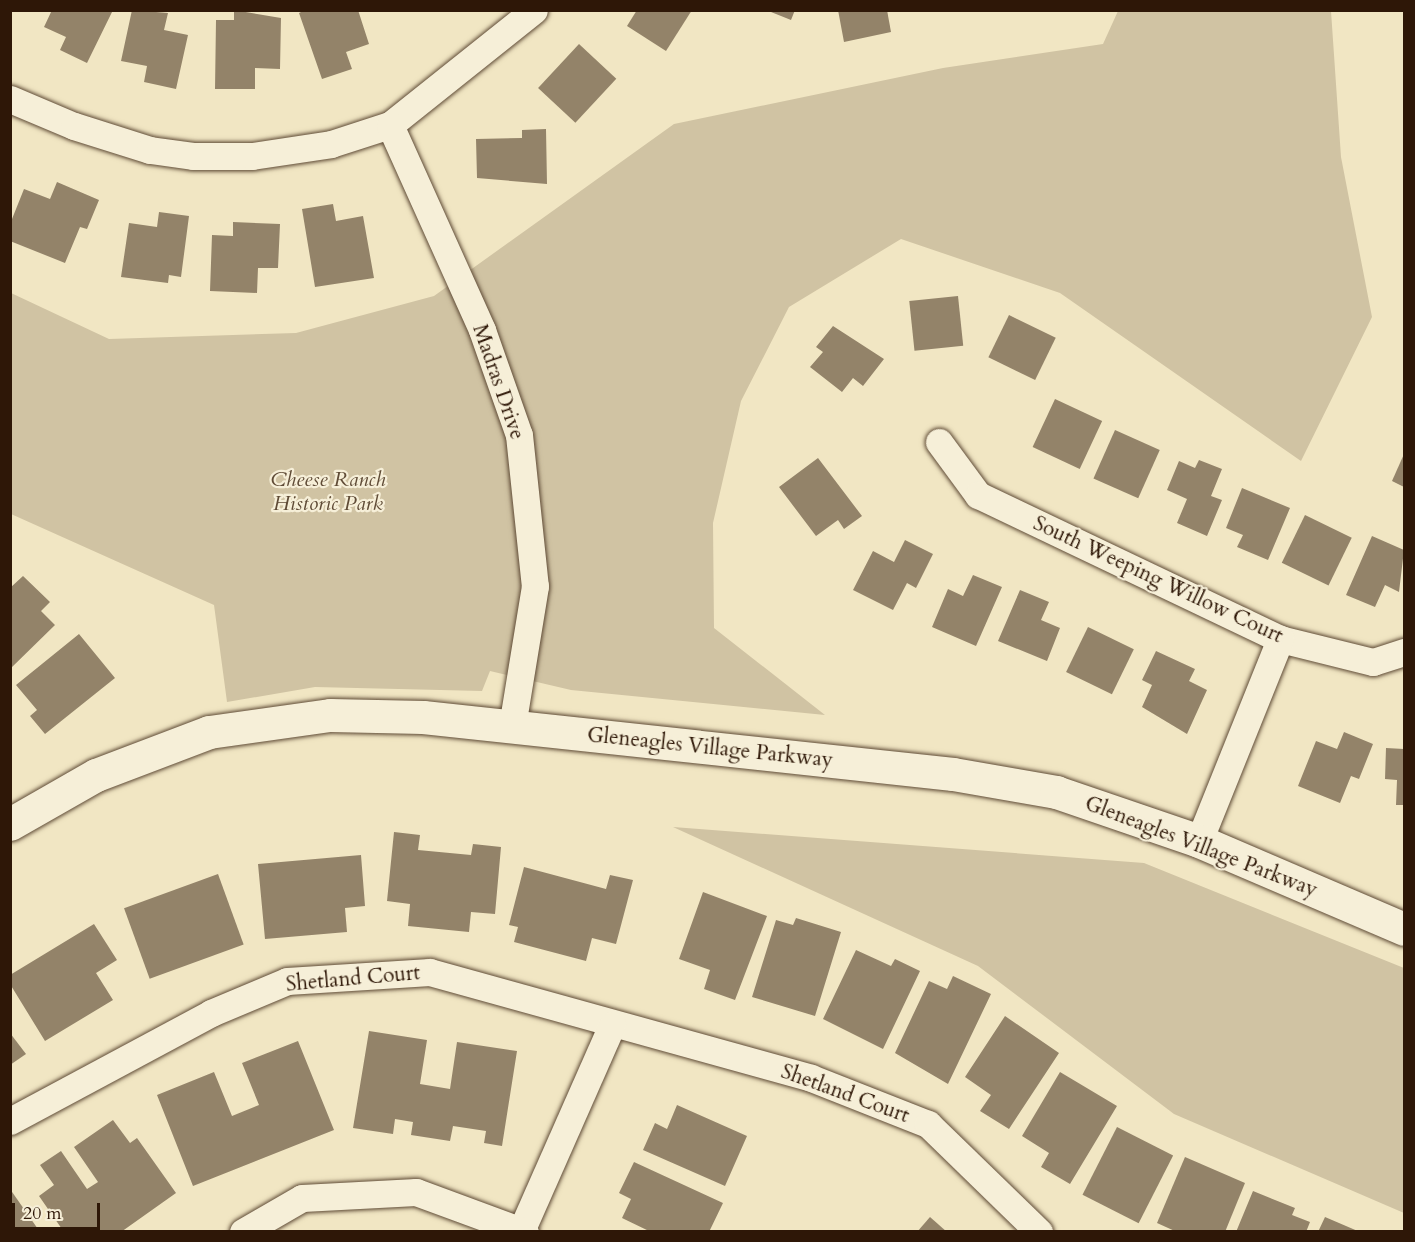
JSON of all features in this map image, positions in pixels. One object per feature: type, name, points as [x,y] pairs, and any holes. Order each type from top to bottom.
[{"type":"street","points":[[10,99],[74,126],[150,150],[193,156],[252,156],[320,145],[390,125],[534,10]]},
{"type":"street","name":"Madras Drive","points":[[390,125],[482,330],[519,435],[535,586],[512,726]]},
{"type":"street","name":"South Weeping Willow Court","points":[[939,442],[978,495],[1280,639],[1373,662],[1404,652]]},
{"type":"street","points":[[1199,841],[1280,639]]},
{"type":"street","name":"Gleneagles Village Parkway","points":[[13,817],[96,775],[219,730],[330,715],[512,726],[953,774],[1056,792],[1199,841],[1404,929]]},
{"type":"street","name":"Shetland Court","points":[[10,1121],[212,1013],[287,981],[430,972],[612,1025],[811,1078],[928,1124],[1039,1232]]},
{"type":"street","points":[[243,1232],[302,1197],[416,1192],[523,1230],[612,1025]]},
{"type":"green space","name":"Cheese Ranch Historic Park","points":[[1118,11],[1331,11],[1341,157],[1372,317],[1301,461],[1060,293],[901,239],[789,307],[741,401],[713,523],[714,628],[825,715],[571,690],[490,671],[482,691],[315,687],[227,702],[214,605],[11,514],[11,293],[109,339],[296,333],[434,296],[674,124],[943,68],[1103,44]]},
{"type":"green space","points":[[673,827],[1144,863],[1404,968],[1404,1213],[1174,1114],[978,966]]},
{"type":"building","points":[[52,10],[113,10],[87,63],[60,50],[66,37],[44,27]]},
{"type":"building","points":[[132,10],[168,13],[164,30],[188,35],[176,89],[144,82],[147,66],[121,61]]},
{"type":"building","points":[[234,10],[281,18],[280,69],[255,68],[255,89],[215,89],[216,20],[234,20]]},
{"type":"building","points":[[305,10],[358,10],[369,44],[346,52],[352,69],[322,79],[299,13]]},
{"type":"building","points":[[637,10],[692,10],[666,51],[627,26]]},
{"type":"building","points":[[766,10],[795,10],[791,20]]},
{"type":"building","points":[[838,10],[887,10],[891,32],[844,42]]},
{"type":"building","points":[[579,44],[616,79],[575,123],[538,88]]},
{"type":"building","points":[[546,129],[547,184],[477,178],[476,139],[522,138],[522,130]]},
{"type":"building","points":[[57,182],[99,200],[87,229],[80,227],[65,263],[10,241],[10,224],[24,189],[50,199]]},
{"type":"building","points":[[333,204],[336,221],[363,216],[374,278],[315,287],[302,209]]},
{"type":"building","points":[[159,212],[189,216],[181,277],[169,275],[168,283],[121,277],[129,223],[157,227]]},
{"type":"building","points":[[233,222],[280,224],[278,268],[258,268],[257,293],[210,291],[212,235],[233,236]]},
{"type":"building","points":[[958,296],[963,346],[914,351],[909,301]]},
{"type":"building","points":[[1009,315],[1056,338],[1035,380],[988,357]]},
{"type":"building","points":[[833,326],[884,359],[863,386],[853,378],[842,392],[810,367],[823,352],[816,347]]},
{"type":"building","points":[[1055,399],[1102,421],[1080,469],[1033,447]]},
{"type":"building","points":[[1115,430],[1160,450],[1138,498],[1093,478]]},
{"type":"building","points":[[1404,454],[1404,487],[1392,481]]},
{"type":"building","points":[[818,458],[862,516],[844,529],[838,520],[816,536],[779,487]]},
{"type":"building","points":[[1199,460],[1222,469],[1211,496],[1222,500],[1207,536],[1177,523],[1187,499],[1167,490],[1179,461],[1195,468]]},
{"type":"building","points":[[1242,488],[1290,508],[1268,560],[1237,547],[1243,535],[1226,528]]},
{"type":"building","points":[[1305,515],[1352,538],[1329,585],[1282,563]]},
{"type":"building","points":[[1372,536],[1404,550],[1399,592],[1385,585],[1375,607],[1346,595]]},
{"type":"building","points":[[905,540],[933,554],[916,588],[907,583],[893,610],[853,590],[873,551],[894,562]]},
{"type":"building","points":[[973,575],[1002,587],[976,646],[932,627],[948,589],[963,596]]},
{"type":"building","points":[[23,576],[50,602],[41,611],[55,625],[10,669],[10,588]]},
{"type":"building","points":[[1020,590],[1049,602],[1041,620],[1060,628],[1047,661],[998,641]]},
{"type":"building","points":[[1088,627],[1134,649],[1112,694],[1066,672]]},
{"type":"building","points":[[79,634],[115,678],[45,734],[30,716],[37,710],[16,685]]},
{"type":"building","points":[[1156,651],[1195,669],[1189,681],[1207,690],[1187,734],[1142,707],[1152,685],[1142,680]]},
{"type":"building","points":[[1344,732],[1373,744],[1359,779],[1351,776],[1340,803],[1298,786],[1316,741],[1337,749]]},
{"type":"building","points":[[1386,748],[1404,749],[1404,805],[1396,805],[1397,780],[1385,779]]},
{"type":"building","points":[[394,832],[420,835],[418,850],[471,855],[473,844],[501,847],[495,914],[471,912],[469,932],[408,926],[410,904],[387,901]]},
{"type":"building","points":[[361,855],[365,906],[345,908],[347,932],[265,939],[258,864]]},
{"type":"building","points":[[524,867],[606,889],[610,875],[633,880],[616,944],[592,938],[586,961],[514,942],[518,927],[509,925]]},
{"type":"building","points":[[218,874],[244,944],[150,979],[124,908]]},
{"type":"building","points":[[703,892],[767,916],[735,1000],[704,989],[710,970],[679,959]]},
{"type":"building","points":[[796,918],[841,932],[815,1016],[752,997],[776,920],[793,925]]},
{"type":"building","points":[[94,924],[117,960],[96,973],[113,1000],[45,1041],[10,984],[10,975]]},
{"type":"building","points":[[856,950],[891,966],[895,959],[920,971],[883,1049],[823,1019]]},
{"type":"building","points":[[953,976],[991,994],[948,1084],[895,1053],[929,981],[947,989]]},
{"type":"building","points":[[1005,1016],[1059,1053],[1009,1129],[980,1111],[991,1095],[965,1077]]},
{"type":"building","points":[[369,1031],[427,1040],[420,1084],[450,1089],[457,1042],[517,1051],[502,1146],[484,1143],[486,1131],[453,1126],[450,1141],[411,1135],[413,1122],[395,1119],[393,1134],[353,1128]]},
{"type":"building","points":[[10,1033],[26,1054],[10,1065]]},
{"type":"building","points":[[298,1041],[334,1130],[193,1186],[157,1095],[214,1072],[232,1116],[259,1105],[242,1063]]},
{"type":"building","points":[[1060,1072],[1117,1106],[1070,1184],[1041,1167],[1049,1153],[1022,1136]]},
{"type":"building","points":[[677,1105],[747,1136],[725,1186],[643,1150],[655,1123],[667,1129]]},
{"type":"building","points":[[113,1120],[130,1143],[137,1138],[176,1193],[121,1232],[64,1232],[39,1196],[54,1185],[40,1165],[61,1151],[87,1189],[98,1182],[74,1147]]},
{"type":"building","points":[[1117,1127],[1173,1156],[1139,1223],[1082,1195]]},
{"type":"building","points":[[1185,1157],[1245,1183],[1225,1232],[1177,1232],[1157,1223]]},
{"type":"building","points":[[634,1162],[723,1203],[709,1232],[651,1232],[622,1218],[631,1199],[619,1193]]},
{"type":"building","points":[[10,1189],[40,1232],[10,1232]]},
{"type":"building","points":[[1253,1191],[1295,1208],[1292,1215],[1310,1222],[1306,1232],[1236,1232]]},
{"type":"building","points":[[930,1217],[947,1232],[917,1232]]},
{"type":"building","points":[[1325,1217],[1360,1232],[1318,1232]]}]
